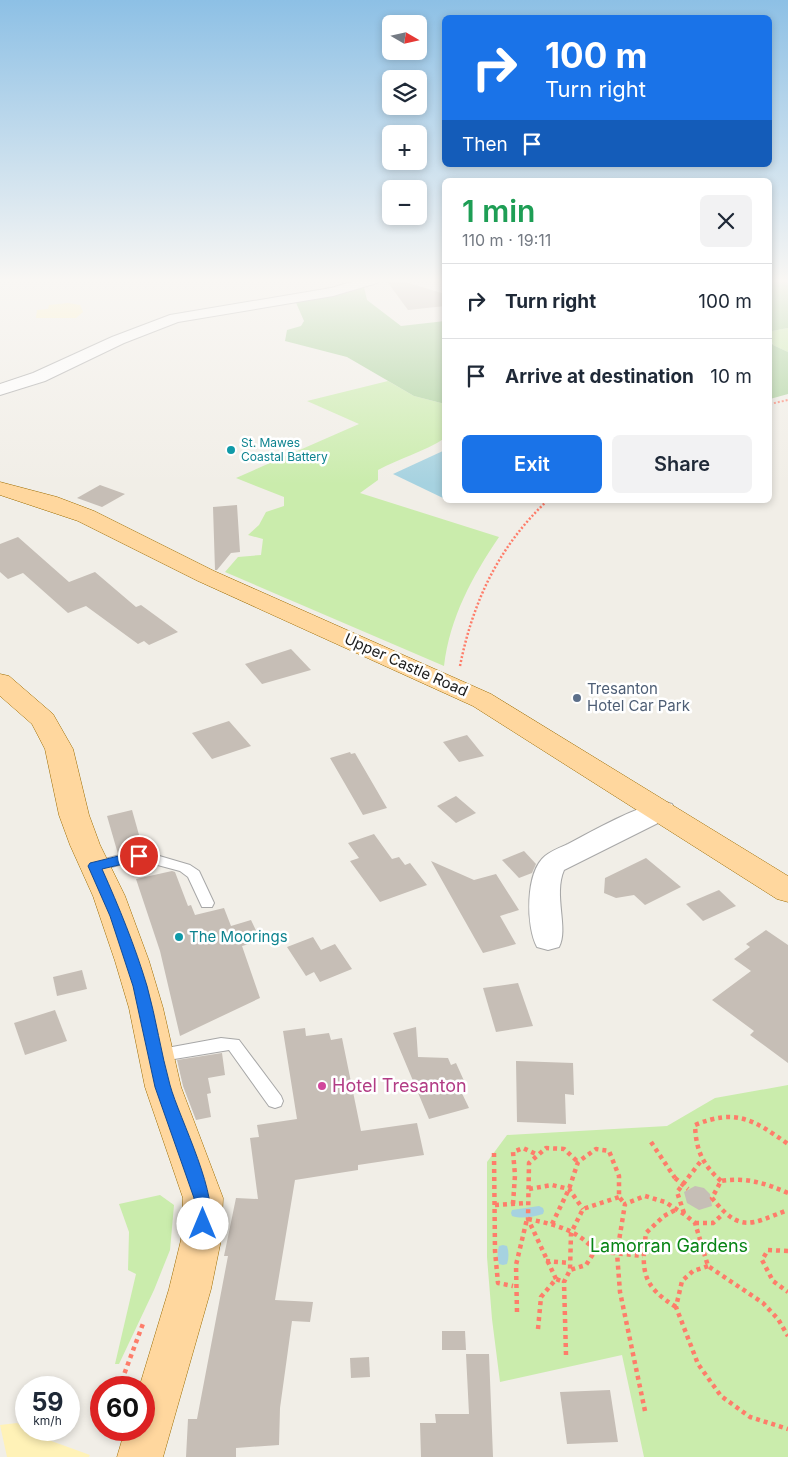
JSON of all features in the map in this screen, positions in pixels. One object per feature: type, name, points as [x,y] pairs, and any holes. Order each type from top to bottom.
[{"type":"main road","name":"Upper Castle Road","points":[[0,488],[42,500],[86,516],[220,582],[456,686],[508,714],[788,891]]},
{"type":"main road","points":[[0,682],[33,710],[50,729],[59,749],[74,816],[111,902],[132,961],[165,1095],[202,1198],[203,1224],[190,1289],[140,1457]]},
{"type":"street","points":[[0,390],[39,378],[101,348]]},
{"type":"street","points":[[548,940],[544,884],[549,870],[554,864],[589,844],[662,810]]},
{"type":"lane","points":[[95,866],[139,856],[185,868],[194,874],[207,903]]},
{"type":"lane","points":[[156,1056],[222,1044],[233,1044],[275,1101]]},
{"type":"path","points":[[772,404],[788,400]]},
{"type":"path","points":[[456,686],[470,621],[490,575],[514,539],[545,503]]},
{"type":"path","points":[[721,1181],[703,1166],[695,1148],[695,1125],[715,1116],[740,1117],[765,1127],[788,1144]]},
{"type":"path","points":[[651,1142],[675,1178],[688,1189]]},
{"type":"path","points":[[513,1204],[515,1175],[513,1152],[523,1148],[538,1155]]},
{"type":"path","points":[[564,1282],[556,1279],[528,1219],[527,1203],[530,1163],[546,1148],[564,1149],[578,1162]]},
{"type":"path","points":[[552,1224],[569,1189],[578,1162],[596,1149],[609,1151],[620,1176],[619,1197],[625,1204],[617,1253],[620,1292],[645,1411]]},
{"type":"path","points":[[494,1153],[494,1243],[498,1283],[513,1286]]},
{"type":"path","points":[[684,1214],[677,1192],[701,1161]]},
{"type":"path","points":[[721,1181],[740,1177],[762,1182],[788,1192]]},
{"type":"path","points":[[721,1181],[712,1198],[723,1214],[741,1224],[758,1224],[788,1210]]},
{"type":"path","points":[[529,1189],[552,1185],[569,1189],[583,1209]]},
{"type":"path","points":[[625,1204],[645,1196],[665,1202],[684,1214],[695,1223],[708,1266],[764,1303],[778,1319],[788,1336]]},
{"type":"path","points":[[566,1355],[564,1282],[570,1270],[571,1233],[583,1209],[619,1197]]},
{"type":"path","points":[[495,1205],[527,1203]]},
{"type":"path","points":[[676,1306],[656,1294],[648,1280],[643,1256],[646,1233],[664,1216],[677,1209]]},
{"type":"path","points":[[695,1223],[713,1223],[723,1214]]},
{"type":"path","points":[[528,1219],[552,1224],[586,1239],[594,1251]]},
{"type":"path","points":[[518,1312],[513,1286],[521,1235],[528,1219]]},
{"type":"path","points":[[788,1251],[768,1250],[762,1260],[773,1280],[788,1292]]},
{"type":"path","points":[[594,1251],[643,1256]]},
{"type":"path","points":[[570,1270],[586,1265],[594,1251]]},
{"type":"path","points":[[546,1260],[570,1263]]},
{"type":"path","points":[[708,1266],[693,1271],[682,1281],[676,1306],[698,1364],[721,1396],[750,1417],[788,1429]]},
{"type":"path","points":[[538,1328],[541,1297],[556,1279]]},
{"type":"green space","points":[[312,348],[442,348],[442,403],[414,396],[347,357]]},
{"type":"green space","points":[[772,348],[779,348],[788,352],[788,394],[772,398]]},
{"type":"green space","points":[[779,348],[788,348],[788,352]]},
{"type":"green space","points":[[388,381],[414,396],[442,403],[442,440],[378,470],[378,480],[360,493],[499,537],[471,582],[457,614],[451,631],[444,666],[225,572],[238,557],[261,555],[263,539],[248,535],[259,525],[266,512],[284,506],[284,497],[236,478],[359,424],[307,401]]},
{"type":"green space","name":"Lamorran Gardens","points":[[788,1085],[788,1457],[644,1457],[622,1355],[500,1382],[487,1257],[487,1162],[507,1135],[667,1126],[715,1098]]},
{"type":"green space","points":[[160,1195],[174,1205],[170,1250],[154,1290],[119,1364],[115,1364],[136,1274],[128,1270],[129,1232],[119,1204]]},
{"type":"sand","points":[[15,1423],[15,1441],[51,1441],[90,1455],[89,1457],[7,1457],[0,1425]]},
{"type":"water","points":[[442,451],[442,498],[393,474]]},
{"type":"building","points":[[100,485],[125,494],[102,507],[77,498]]},
{"type":"building","points":[[237,505],[240,552],[231,553],[215,570],[213,507]]},
{"type":"building","points":[[18,537],[69,582],[95,572],[136,607],[141,605],[178,632],[149,645],[144,641],[138,644],[86,606],[68,613],[23,573],[8,579],[0,572],[0,544]]},
{"type":"building","points":[[291,649],[311,670],[262,684],[245,664]]},
{"type":"building","points":[[229,721],[251,746],[212,759],[192,733]]},
{"type":"building","points":[[467,735],[484,756],[459,762],[443,742]]},
{"type":"building","points":[[350,752],[351,754],[355,753],[387,808],[363,815],[330,758]]},
{"type":"building","points":[[456,796],[476,813],[456,823],[437,806]]},
{"type":"building","points":[[132,810],[143,849],[118,854],[107,816]]},
{"type":"building","points":[[374,834],[392,859],[399,857],[405,865],[410,863],[427,885],[380,902],[350,861],[359,858],[348,843]]},
{"type":"building","points":[[524,851],[536,864],[532,873],[519,878],[502,860]]},
{"type":"building","points":[[646,858],[681,887],[645,905],[634,895],[616,898],[604,893],[605,878]]},
{"type":"building","points":[[431,861],[474,880],[496,874],[519,910],[500,916],[516,944],[483,953]]},
{"type":"building","points":[[172,871],[175,872],[188,906],[191,905],[195,915],[224,908],[231,926],[251,920],[261,941],[242,946],[260,998],[180,1036],[160,951],[136,879]]},
{"type":"building","points":[[719,890],[736,906],[703,921],[686,904]]},
{"type":"building","points":[[766,930],[788,945],[788,1063],[750,1035],[754,1031],[712,1000],[751,971],[734,959],[750,947],[746,944]]},
{"type":"building","points":[[313,937],[321,950],[335,944],[352,969],[320,982],[314,972],[306,976],[287,947]]},
{"type":"building","points":[[82,970],[87,989],[57,996],[53,977]]},
{"type":"building","points":[[518,983],[533,1026],[496,1032],[483,988]]},
{"type":"building","points":[[55,1010],[67,1041],[25,1055],[14,1023]]},
{"type":"building","points":[[416,1027],[418,1057],[448,1058],[451,1065],[456,1063],[465,1083],[458,1085],[469,1108],[429,1119],[393,1033]]},
{"type":"building","points":[[305,1028],[306,1036],[329,1033],[331,1040],[342,1038],[361,1131],[417,1123],[424,1155],[358,1165],[358,1170],[295,1180],[275,1300],[313,1302],[310,1322],[292,1321],[280,1408],[279,1445],[236,1448],[236,1457],[186,1457],[188,1419],[197,1419],[228,1256],[224,1256],[236,1198],[258,1199],[250,1138],[259,1137],[257,1125],[297,1119],[283,1031]]},
{"type":"building","points":[[222,1053],[225,1075],[208,1078],[211,1093],[207,1094],[211,1117],[196,1120],[183,1086],[177,1060]]},
{"type":"building","points":[[516,1061],[573,1063],[574,1095],[565,1094],[566,1124],[517,1122]]},
{"type":"building","points":[[695,1186],[704,1188],[710,1194],[712,1206],[699,1210],[687,1203],[684,1192]]},
{"type":"building","points":[[442,1331],[465,1331],[466,1350],[442,1350]]},
{"type":"building","points":[[466,1354],[489,1354],[493,1457],[421,1457],[420,1423],[436,1423],[435,1414],[469,1414]]},
{"type":"building","points":[[369,1357],[370,1377],[351,1378],[350,1358]]},
{"type":"building","points":[[610,1390],[618,1442],[567,1444],[560,1392]]},
{"type":"waterway","points":[[516,1213],[539,1211]]},
{"type":"waterway","points":[[503,1250],[503,1260]]},
{"type":"place","name":"St. Mawes Coastal Battery","points":[[231,450]]},
{"type":"place","name":"Tresanton Hotel Car Park","points":[[577,698]]},
{"type":"place","name":"The Moorings","points":[[179,937]]},
{"type":"place","name":"Hotel Tresanton","points":[[322,1086]]},
{"type":"route","points":[[139,856],[95,866],[109,896],[140,986],[163,1087],[202,1198],[203,1224]]}]
